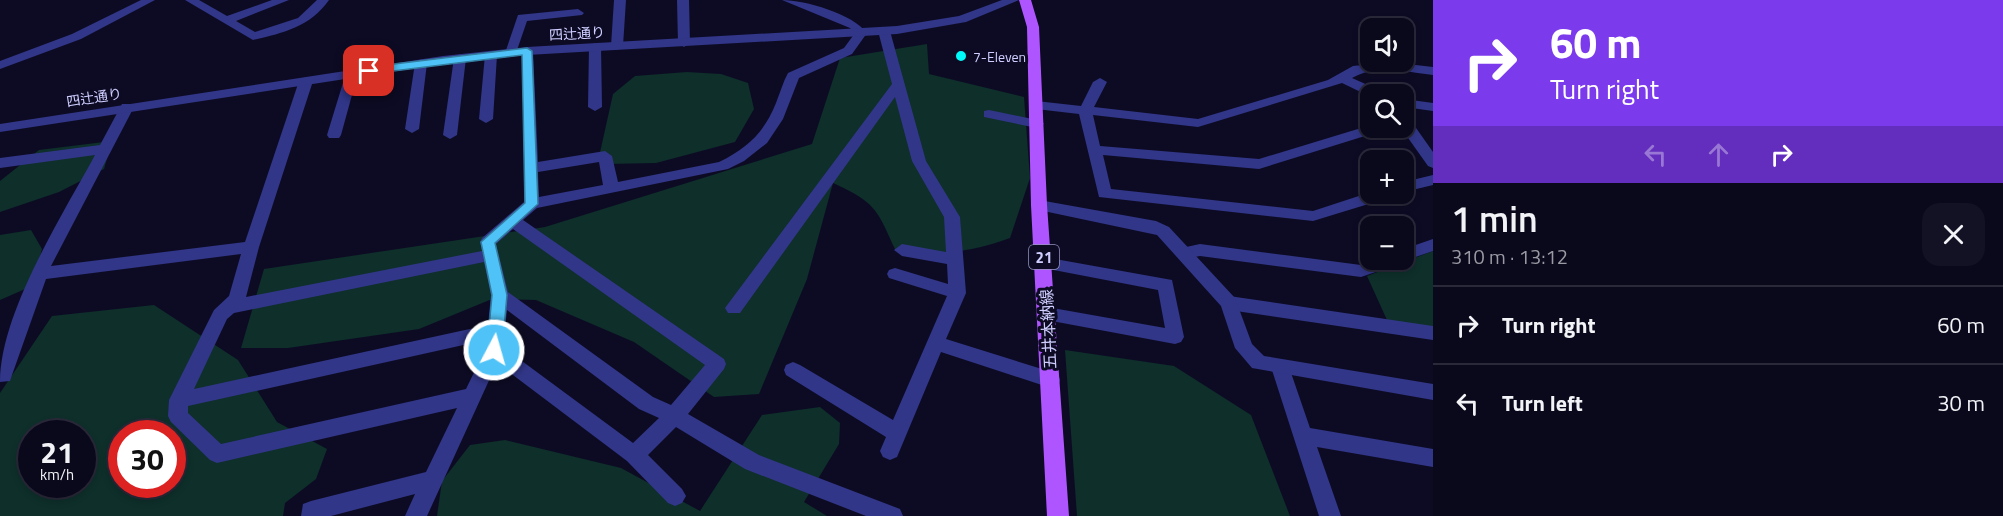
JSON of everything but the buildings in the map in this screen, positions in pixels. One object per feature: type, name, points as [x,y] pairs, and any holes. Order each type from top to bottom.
[{"type":"main road","name":"五井本納線","points":[[1025,0],[1033,27],[1040,206],[1058,516]]},
{"type":"street","points":[[0,65],[33,55],[88,32],[149,0]]},
{"type":"street","points":[[191,0],[253,36],[313,15],[323,0]]},
{"type":"street","points":[[228,20],[283,0]]},
{"type":"street","points":[[617,46],[620,0]]},
{"type":"street","points":[[683,0],[684,43]]},
{"type":"street","points":[[416,516],[494,350],[500,295],[488,242],[531,204],[612,190],[723,166],[748,155],[766,138],[793,76],[848,51],[861,33],[854,25],[788,0]]},
{"type":"street","name":"四辻通り","points":[[0,128],[460,58],[527,51],[884,32],[962,19],[1013,0]]},
{"type":"street","points":[[511,53],[522,18],[578,14]]},
{"type":"street","points":[[793,370],[893,442],[957,293],[952,217],[919,161],[884,32]]},
{"type":"street","points":[[595,47],[595,107]]},
{"type":"street","points":[[527,51],[531,204]]},
{"type":"street","points":[[486,119],[491,55]]},
{"type":"street","points":[[450,135],[460,58]]},
{"type":"street","points":[[412,129],[421,63]]},
{"type":"street","points":[[1036,105],[1198,123],[1341,78],[1358,69],[1390,66],[1433,71]]},
{"type":"street","points":[[334,135],[352,73]]},
{"type":"street","points":[[1341,78],[1360,87]]},
{"type":"street","points":[[306,81],[251,247],[237,299],[220,315],[179,400],[178,416],[217,454],[473,396]]},
{"type":"street","points":[[1100,82],[1085,111],[1104,193],[1313,216],[1360,201]]},
{"type":"street","points":[[734,308],[899,83]]},
{"type":"street","points":[[1414,104],[1433,106]]},
{"type":"street","points":[[3,375],[5,355],[39,274],[127,107]]},
{"type":"street","points":[[989,114],[1036,124]]},
{"type":"street","points":[[1094,150],[1259,164],[1360,133]]},
{"type":"street","points":[[1414,135],[1433,163]]},
{"type":"street","points":[[0,164],[103,149]]},
{"type":"street","points":[[531,168],[605,156],[612,190]]},
{"type":"street","points":[[1414,184],[1433,180]]},
{"type":"street","points":[[1040,206],[1156,227],[1163,231],[1229,303],[1244,348],[1259,363],[1433,392]]},
{"type":"street","points":[[512,220],[717,364],[674,416],[634,455]]},
{"type":"street","points":[[1414,252],[1433,245]]},
{"type":"street","points":[[39,274],[251,247]]},
{"type":"street","points":[[902,250],[956,260]]},
{"type":"street","points":[[1183,253],[1200,250],[1364,270]]},
{"type":"street","points":[[228,307],[491,255]]},
{"type":"street","points":[[1044,263],[1166,285],[1174,337],[1047,314]]},
{"type":"street","points":[[895,274],[957,293]]},
{"type":"street","points":[[500,295],[646,403],[674,416],[752,462],[892,516]]},
{"type":"street","points":[[1229,303],[1433,333]]},
{"type":"street","points":[[179,400],[497,330]]},
{"type":"street","points":[[935,343],[1051,380]]},
{"type":"street","points":[[494,350],[634,455],[675,495]]},
{"type":"street","points":[[1280,367],[1332,516]]},
{"type":"street","points":[[1304,436],[1433,458]]},
{"type":"street","points":[[312,516],[311,511],[433,480]]},
{"type":"green space","points":[[927,44],[929,74],[1024,97],[1030,178],[1010,238],[981,247],[953,252],[895,249],[884,224],[873,208],[858,196],[833,183],[807,279],[759,394],[714,397],[634,342],[536,300],[492,299],[419,329],[288,348],[241,348],[264,269],[545,227],[812,144],[840,58]]},
{"type":"green space","points":[[687,72],[721,74],[748,83],[754,109],[735,142],[656,163],[606,164],[599,157],[613,94],[635,76]]},
{"type":"green space","points":[[112,141],[104,169],[59,192],[0,212],[0,181],[39,150]]},
{"type":"green space","points":[[31,230],[42,249],[32,286],[0,300],[0,235]]},
{"type":"green space","points":[[1433,251],[1433,327],[1387,320],[1367,276],[1383,270],[1414,270],[1414,258]]},
{"type":"green space","points":[[154,305],[238,360],[277,422],[327,449],[316,479],[285,503],[283,516],[0,516],[0,393],[52,316]]},
{"type":"green space","points":[[1065,350],[1174,366],[1251,415],[1290,516],[1077,516]]},
{"type":"green space","points":[[820,407],[840,423],[839,444],[804,502],[827,516],[437,516],[442,481],[470,445],[505,440],[621,468],[700,511],[762,415]]},
{"type":"place","name":"7-Eleven","points":[[961,56]]},
{"type":"route","points":[[369,71],[527,51],[531,204],[488,242],[500,295],[494,350]]}]
